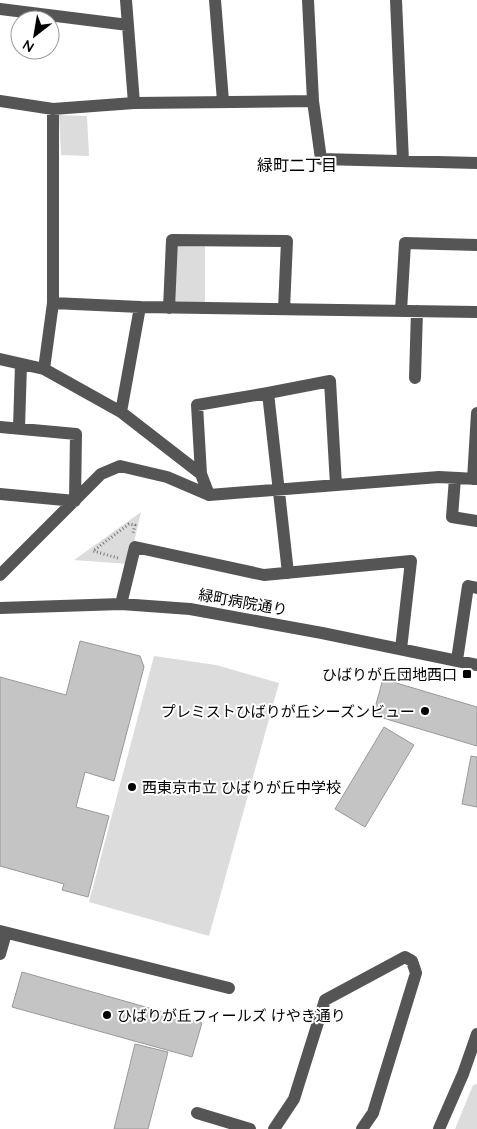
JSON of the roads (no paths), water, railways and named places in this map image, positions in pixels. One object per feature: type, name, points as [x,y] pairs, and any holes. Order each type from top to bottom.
[{"type":"street","points":[[126,0],[134,103]]},
{"type":"street","points":[[215,0],[223,101]]},
{"type":"street","points":[[308,0],[313,101],[321,159],[477,163]]},
{"type":"street","points":[[396,0],[403,161]]},
{"type":"street","points":[[0,9],[128,25]]},
{"type":"street","points":[[0,101],[53,109],[134,103],[313,101]]},
{"type":"street","points":[[44,369],[53,303],[53,109]]},
{"type":"street","points":[[169,308],[172,240],[287,241],[284,309]]},
{"type":"street","points":[[401,311],[404,243],[477,245]]},
{"type":"street","points":[[53,303],[169,308],[477,312]]},
{"type":"street","points":[[122,412],[140,307]]},
{"type":"street","points":[[415,378],[417,311]]},
{"type":"street","points":[[0,359],[44,369],[122,412],[202,474]]},
{"type":"street","points":[[18,428],[21,364]]},
{"type":"street","points":[[209,495],[202,474],[197,405],[330,381],[336,485]]},
{"type":"street","points":[[268,393],[288,573]]},
{"type":"street","points":[[0,575],[101,474],[120,466],[166,477],[209,495],[279,491],[336,485],[455,478],[475,479],[477,412]]},
{"type":"street","points":[[0,427],[76,434],[75,500]]},
{"type":"street","points":[[455,478],[452,517],[477,521]]},
{"type":"street","points":[[0,494],[75,500]]},
{"type":"street","points":[[121,604],[135,547],[264,575],[411,562],[401,649]]},
{"type":"street","points":[[457,660],[468,586],[477,588]]},
{"type":"street","name":"緑町病院通り","points":[[0,608],[121,604],[190,609],[477,665]]},
{"type":"street","points":[[0,954],[3,932],[229,988]]},
{"type":"street","points":[[274,1129],[294,1099],[325,1000],[405,956],[412,962],[416,973],[373,1112],[362,1129]]},
{"type":"street","points":[[439,1129],[463,1074],[477,1034]]},
{"type":"street","points":[[463,1074],[477,1071]]},
{"type":"street","points":[[197,1113],[250,1129]]},
{"type":"place","name":"ひばりが丘団地西口","points":[[467,674]]},
{"type":"place","name":"プレミストひばりが丘シーズンビュー","points":[[425,711]]},
{"type":"place","name":"西東京市立 ひばりが丘中学校","points":[[132,787]]},
{"type":"place","name":"ひばりが丘フィールズ けやき通り","points":[[107,1015]]},
{"type":"district","name":"緑町二丁目","points":[[297,165]]}]
